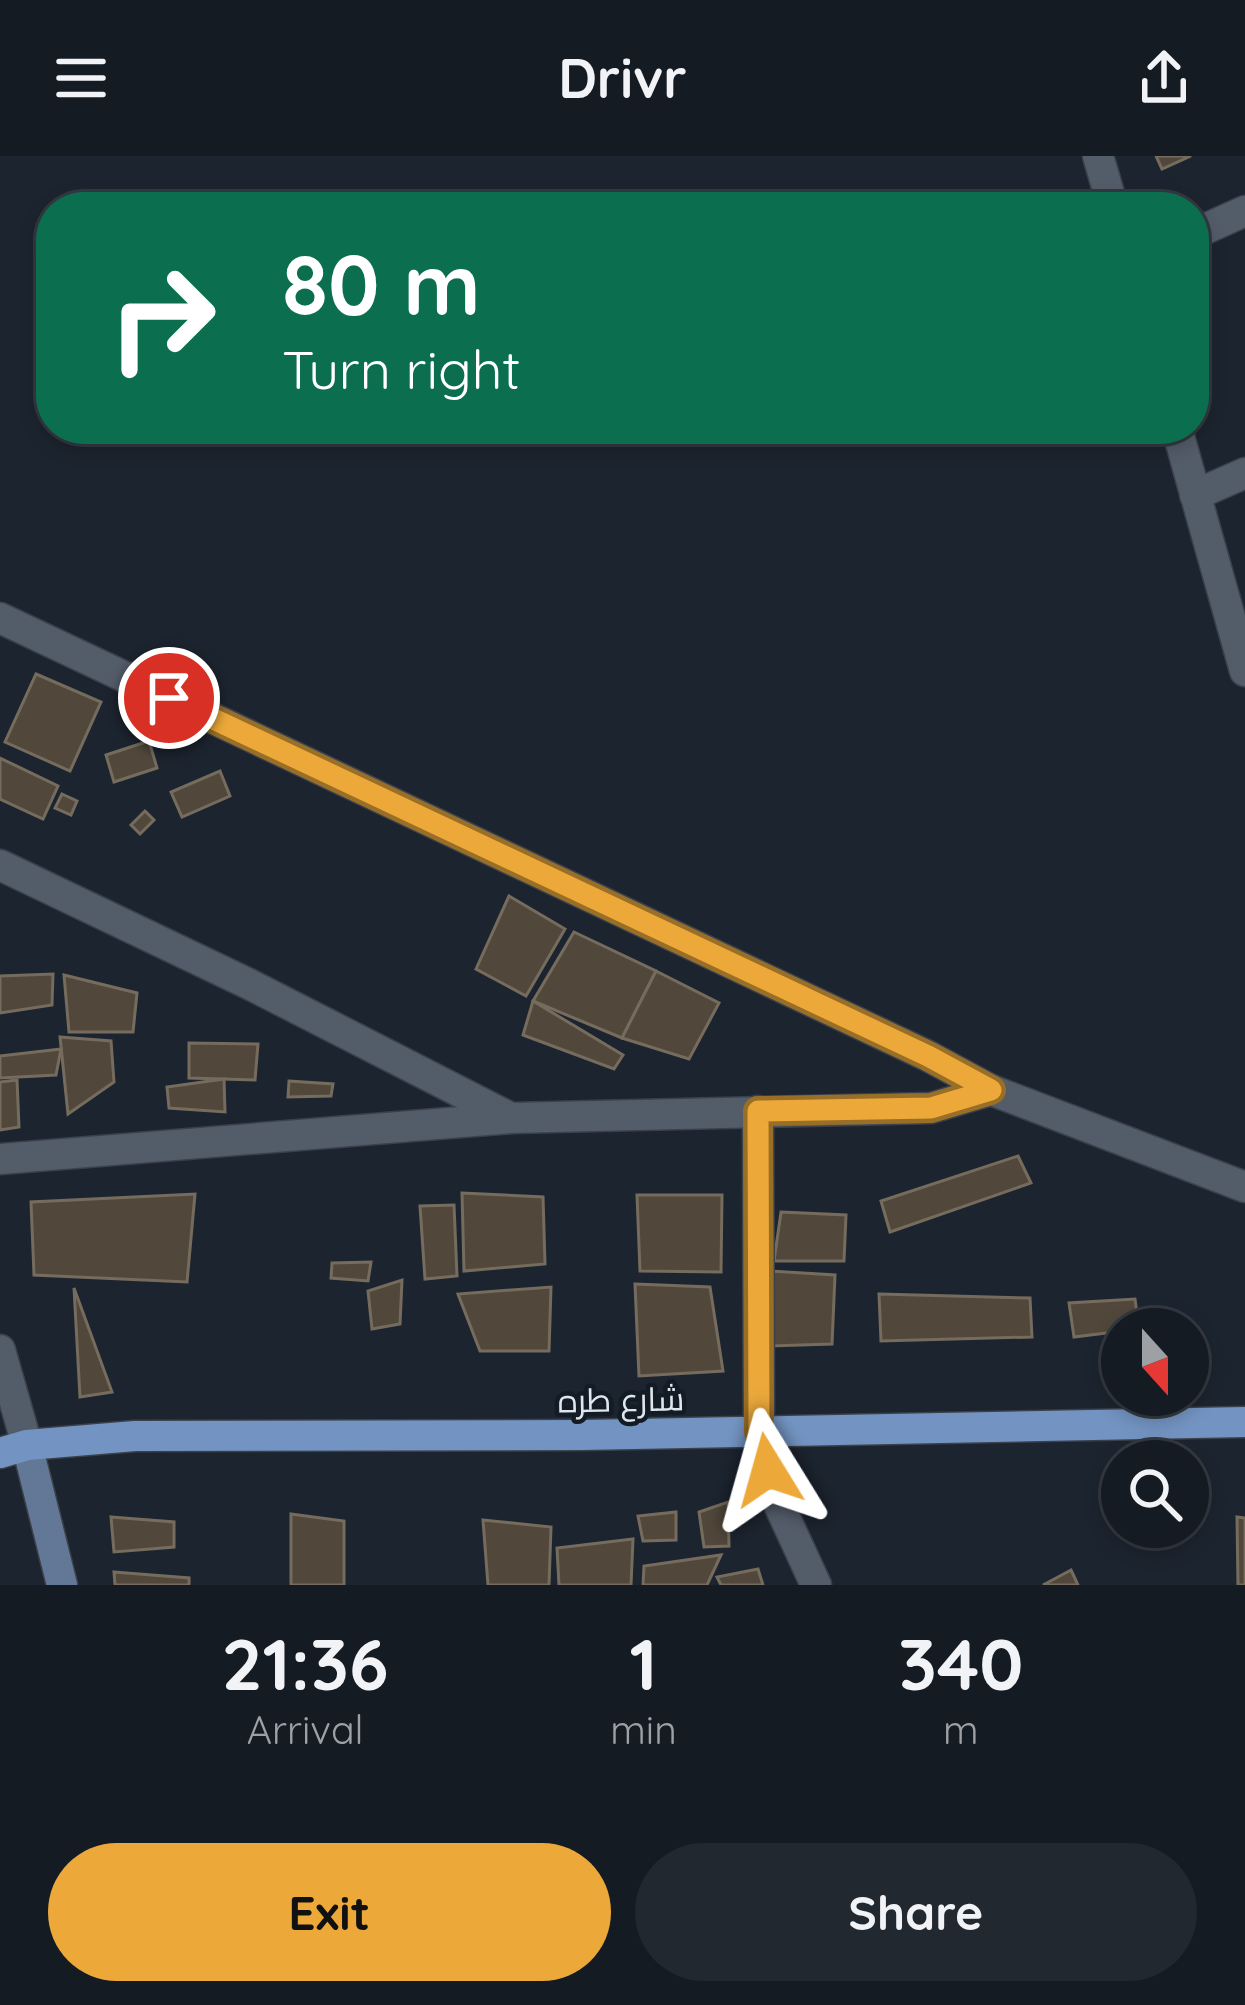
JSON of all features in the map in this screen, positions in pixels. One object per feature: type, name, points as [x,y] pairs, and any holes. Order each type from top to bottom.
[{"type":"main road","name":"شارع طره","points":[[14,1449],[135,1436],[389,1438],[1245,1422]]},
{"type":"street","points":[[1098,156],[1109,192]]},
{"type":"street","points":[[1209,227],[1245,211]]},
{"type":"street","points":[[1181,444],[1245,671]]},
{"type":"street","points":[[1195,495],[1245,473]]},
{"type":"street","points":[[0,618],[928,1056],[991,1090],[1245,1187]]},
{"type":"street","points":[[0,866],[249,984],[511,1118]]},
{"type":"street","points":[[0,1160],[511,1118],[931,1108],[991,1090]]},
{"type":"street","points":[[758,1111],[759,1432],[780,1507],[816,1585]]},
{"type":"street","points":[[0,1351],[14,1449],[62,1585]]},
{"type":"building","points":[[1156,156],[1191,156],[1162,169]]},
{"type":"building","points":[[36,674],[101,702],[70,771],[5,742]]},
{"type":"building","points":[[149,741],[157,768],[114,782],[106,755]]},
{"type":"building","points":[[0,758],[58,786],[43,819],[0,799]]},
{"type":"building","points":[[220,771],[230,796],[182,817],[171,792]]},
{"type":"building","points":[[62,794],[77,801],[71,815],[55,808]]},
{"type":"building","points":[[145,811],[154,820],[140,834],[131,825]]},
{"type":"building","points":[[509,896],[565,929],[526,996],[476,969]]},
{"type":"building","points":[[574,932],[656,971],[622,1038],[533,1001]]},
{"type":"building","points":[[656,971],[719,1003],[689,1059],[622,1038]]},
{"type":"building","points":[[53,974],[52,1005],[0,1013],[0,976]]},
{"type":"building","points":[[64,975],[137,993],[133,1032],[69,1032]]},
{"type":"building","points":[[533,1001],[623,1055],[614,1069],[523,1035]]},
{"type":"building","points":[[60,1037],[111,1041],[114,1082],[68,1114]]},
{"type":"building","points":[[189,1043],[258,1044],[255,1080],[189,1078]]},
{"type":"building","points":[[61,1049],[56,1075],[0,1078],[0,1056]]},
{"type":"building","points":[[224,1079],[225,1112],[169,1108],[167,1087]]},
{"type":"building","points":[[17,1080],[19,1127],[0,1130],[0,1082]]},
{"type":"building","points":[[289,1081],[333,1084],[331,1096],[288,1097]]},
{"type":"building","points":[[1018,1156],[1031,1183],[890,1232],[881,1201]]},
{"type":"building","points":[[462,1193],[543,1197],[545,1264],[464,1271]]},
{"type":"building","points":[[195,1194],[187,1282],[34,1275],[31,1202]]},
{"type":"building","points":[[637,1195],[722,1195],[721,1272],[640,1271]]},
{"type":"building","points":[[454,1205],[457,1276],[425,1279],[420,1206]]},
{"type":"building","points":[[781,1212],[846,1215],[844,1261],[774,1261]]},
{"type":"building","points":[[371,1262],[368,1281],[331,1278],[332,1263]]},
{"type":"building","points":[[770,1271],[835,1275],[832,1344],[770,1346]]},
{"type":"building","points":[[402,1280],[400,1324],[372,1329],[368,1291]]},
{"type":"building","points":[[635,1284],[710,1287],[723,1371],[639,1376]]},
{"type":"building","points":[[551,1287],[549,1351],[480,1351],[458,1294]]},
{"type":"building","points":[[74,1288],[112,1392],[80,1397]]},
{"type":"building","points":[[879,1294],[1030,1298],[1032,1337],[881,1341]]},
{"type":"building","points":[[1135,1299],[1136,1308],[1101,1308],[1101,1334],[1074,1337],[1069,1303]]},
{"type":"building","points":[[728,1502],[729,1546],[704,1547],[699,1512]]},
{"type":"building","points":[[676,1512],[676,1540],[643,1541],[638,1516]]},
{"type":"building","points":[[291,1514],[344,1521],[344,1585],[291,1585]]},
{"type":"building","points":[[111,1517],[174,1522],[174,1547],[114,1552]]},
{"type":"building","points":[[1237,1517],[1245,1518],[1245,1585],[1238,1585]]},
{"type":"building","points":[[483,1520],[551,1527],[549,1585],[488,1585]]},
{"type":"building","points":[[633,1539],[631,1585],[559,1585],[557,1548]]},
{"type":"building","points":[[721,1555],[707,1585],[643,1585],[644,1566]]},
{"type":"building","points":[[758,1569],[763,1585],[721,1585],[717,1577]]},
{"type":"building","points":[[1071,1570],[1078,1585],[1043,1585]]},
{"type":"building","points":[[114,1572],[189,1578],[189,1585],[115,1585]]},
{"type":"route","points":[[169,698],[991,1090],[931,1108],[758,1111],[759,1432],[768,1470]]}]
